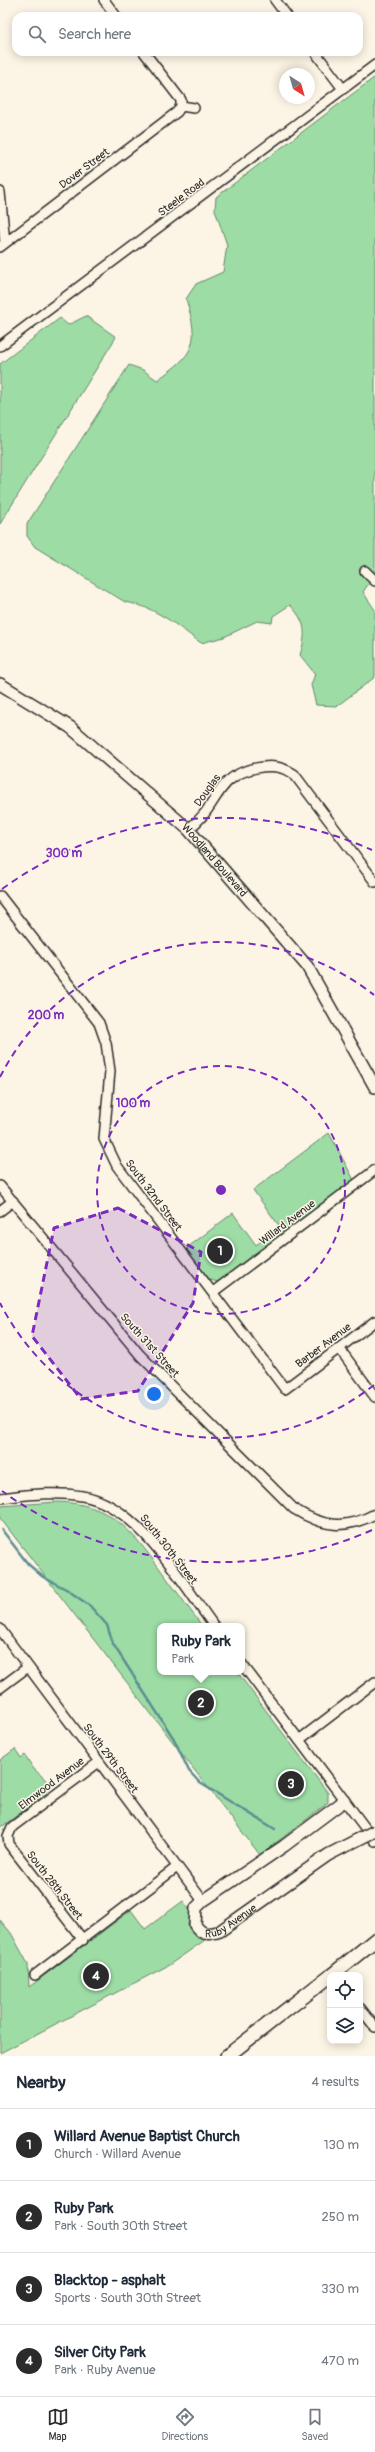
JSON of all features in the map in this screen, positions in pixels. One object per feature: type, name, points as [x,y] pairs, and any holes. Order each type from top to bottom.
[{"type":"main road","points":[[337,1972],[375,1940]]},
{"type":"main road","points":[[227,2056],[327,1980]]},
{"type":"street","points":[[104,0],[113,12]]},
{"type":"street","points":[[275,0],[284,12]]},
{"type":"street","points":[[147,56],[181,100],[181,106],[194,108]]},
{"type":"street","points":[[318,56],[343,89]]},
{"type":"street","name":"Steele Road","points":[[0,346],[375,65]]},
{"type":"street","name":"Dover Street","points":[[3,245],[177,112],[181,106]]},
{"type":"street","points":[[0,192],[3,245]]},
{"type":"street","points":[[365,571],[375,582]]},
{"type":"street","name":"Woodland Boulevard","points":[[0,684],[70,727],[188,829],[306,966],[375,1087]]},
{"type":"street","name":"Douglas","points":[[188,829],[206,813],[226,781],[233,775],[265,766],[282,767],[294,774],[375,882]]},
{"type":"street","name":"South 32nd Street","points":[[0,896],[99,1023],[106,1043],[110,1071],[104,1139],[126,1181],[213,1292],[285,1389]]},
{"type":"street","name":"Willard Avenue","points":[[213,1292],[375,1170]]},
{"type":"street","name":"South 31st Street","points":[[0,1186],[140,1355],[294,1509],[310,1519],[328,1524],[360,1522],[375,1514]]},
{"type":"street","points":[[0,1211],[13,1201]]},
{"type":"street","name":"Barber Avenue","points":[[285,1389],[375,1321]]},
{"type":"street","points":[[339,1348],[375,1397]]},
{"type":"street","name":"South 30th Street","points":[[0,1498],[50,1493],[83,1496],[102,1501],[116,1509],[145,1533],[212,1623]]},
{"type":"street","name":"South 29th Street","points":[[0,1629],[203,1901]]},
{"type":"street","points":[[0,1688],[28,1667]]},
{"type":"street","points":[[245,1668],[375,1841]]},
{"type":"street","points":[[299,1740],[375,1682]]},
{"type":"street","name":"Elmwood Avenue","points":[[9,1844],[8,1836],[12,1827],[98,1762]]},
{"type":"street","points":[[203,1901],[284,1846],[344,1801]]},
{"type":"street","name":"Ruby Avenue","points":[[203,1901],[196,1908],[195,1925],[201,1932],[210,1934],[220,1931],[328,1855],[375,1831]]},
{"type":"street","name":"South 28th Street","points":[[9,1844],[83,1940]]},
{"type":"street","points":[[35,1975],[177,1867]]},
{"type":"street","points":[[363,2012],[375,2027]]},
{"type":"highlighted area","points":[[118,1208],[201,1252],[193,1303],[138,1391],[81,1399],[32,1336],[54,1228]]},
{"type":"green space","points":[[375,77],[375,574],[363,592],[375,610],[375,677],[337,706],[316,705],[311,685],[315,674],[300,655],[304,640],[304,628],[299,617],[290,605],[273,616],[272,623],[257,621],[224,637],[201,643],[156,612],[136,604],[125,602],[35,547],[27,536],[27,524],[129,365],[143,370],[157,380],[180,363],[187,355],[193,338],[193,327],[186,299],[196,284],[223,272],[227,245],[215,210],[216,197]]},
{"type":"green space","points":[[86,316],[116,337],[0,524],[0,364],[60,318],[68,325]]},
{"type":"green space","points":[[329,1133],[354,1180],[218,1282],[210,1280],[187,1250],[188,1247],[233,1213],[256,1245],[280,1227],[253,1190]]},
{"type":"green space","points":[[57,1502],[75,1504],[91,1507],[118,1521],[139,1542],[200,1623],[157,1623],[157,1675],[239,1675],[328,1793],[328,1802],[260,1855],[0,1518],[0,1506]]},
{"type":"green space","points":[[15,1749],[21,1758],[25,1755],[33,1768],[47,1781],[46,1794],[0,1828],[0,1760]]},
{"type":"green space","points":[[183,1901],[191,1912],[188,1925],[197,1938],[205,1940],[169,1965],[0,2053],[0,1920],[11,1933],[28,1964],[29,1987],[131,1910],[145,1929]]},
{"type":"waterway","points":[[2,1530],[28,1564],[43,1577],[66,1589],[90,1606],[107,1625],[113,1644],[174,1739],[189,1771],[200,1783],[275,1829]]},
{"type":"place","name":"Willard Avenue Baptist Church","points":[[220,1251]]},
{"type":"place","name":"Ruby Park","points":[[201,1703]]},
{"type":"place","name":"Blacktop - asphalt","points":[[291,1784]]},
{"type":"place","name":"Silver City Park","points":[[96,1976]]}]
